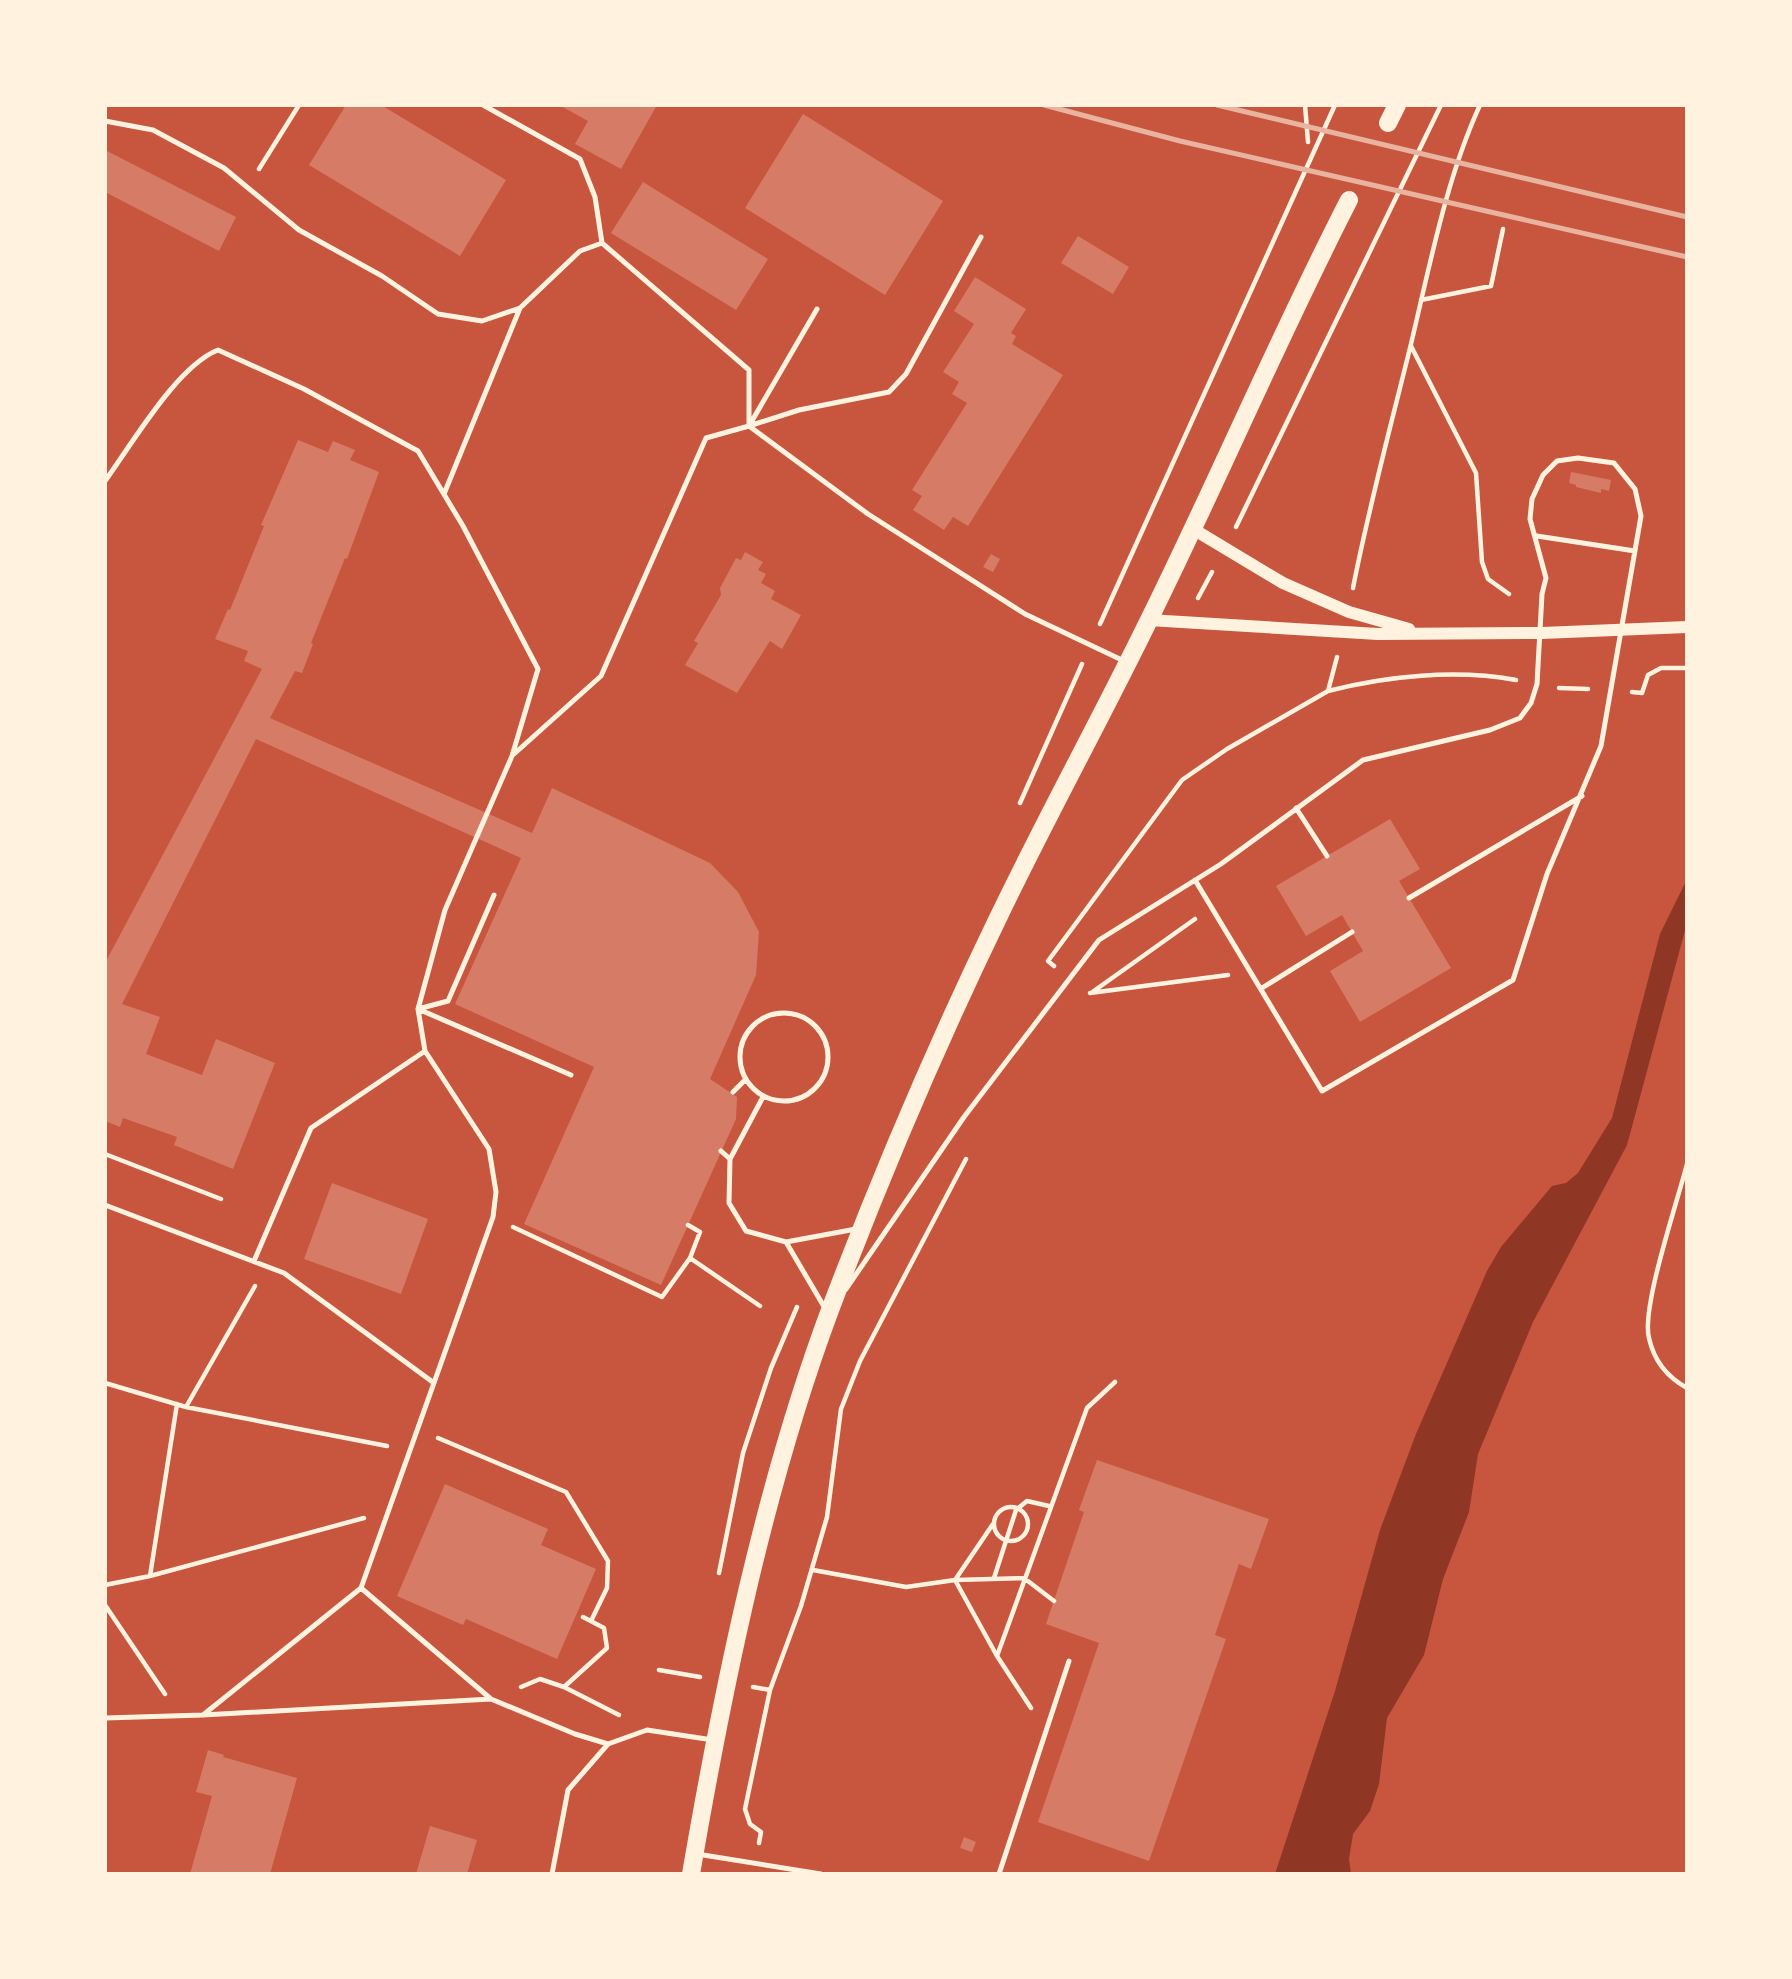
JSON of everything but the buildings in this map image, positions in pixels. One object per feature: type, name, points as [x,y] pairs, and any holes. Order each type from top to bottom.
[{"type":"main road","points":[[1388,123],[1397,105]]},
{"type":"main road","points":[[691,1874],[716,1740],[780,1463],[829,1314],[863,1228],[998,918],[1128,663],[1302,292],[1349,200]]},
{"type":"street","points":[[1193,529],[1283,583],[1349,612],[1422,633]]},
{"type":"street","points":[[1149,620],[1378,634],[1542,633],[1687,627]]},
{"type":"lane","points":[[483,105],[580,159],[595,197],[602,243],[748,370],[748,426]]},
{"type":"lane","points":[[105,121],[153,130],[224,168],[299,230],[382,276],[438,314],[482,321],[520,308]]},
{"type":"lane","points":[[512,756],[601,676],[706,438],[799,410],[889,392],[906,374],[981,237]]},
{"type":"lane","points":[[444,494],[520,308],[580,251],[602,243]]},
{"type":"lane","points":[[748,426],[817,309]]},
{"type":"lane","points":[[105,481],[178,382],[200,357],[218,350],[304,389],[418,452],[444,494],[538,668],[512,756],[445,910],[418,1009],[425,1051],[489,1149],[496,1192],[493,1217],[361,1588],[203,1715]]},
{"type":"lane","points":[[748,426],[868,514],[1025,614],[1128,663]]},
{"type":"lane","points":[[786,1242],[829,1314],[964,1117],[1099,940],[1195,880],[1363,760],[1490,730],[1520,718],[1531,703],[1537,684],[1542,633],[1542,594],[1546,578],[1537,536],[1530,519],[1532,499],[1543,475],[1557,461],[1590,459],[1614,463],[1635,489],[1641,516],[1601,746],[1547,874],[1513,980],[1322,1091],[1195,880]]},
{"type":"lane","points":[[1537,536],[1635,551]]},
{"type":"lane","points":[[1409,898],[1582,796]]},
{"type":"lane","points":[[1296,808],[1327,856]]},
{"type":"lane","points":[[418,1009],[448,1001],[494,895]]},
{"type":"lane","points":[[1262,988],[1352,932]]},
{"type":"lane","points":[[418,1009],[571,1075]]},
{"type":"lane","points":[[793,1012],[816,1024],[829,1046],[827,1072],[813,1092],[789,1102],[763,1097],[745,1080],[739,1055],[747,1030],[767,1015],[793,1012]]},
{"type":"lane","points":[[254,1261],[311,1128],[425,1051]]},
{"type":"lane","points":[[733,1092],[745,1080]]},
{"type":"lane","points":[[763,1097],[730,1159],[729,1203],[746,1231],[786,1242],[863,1228]]},
{"type":"lane","points":[[721,1152],[730,1159]]},
{"type":"lane","points":[[105,1205],[284,1273],[434,1384]]},
{"type":"lane","points":[[361,1588],[491,1699],[575,1734],[607,1744]]},
{"type":"lane","points":[[999,1874],[1069,1661]]},
{"type":"lane","points":[[105,1718],[491,1699]]},
{"type":"lane","points":[[552,1874],[568,1790],[607,1744],[647,1730],[716,1740]]},
{"type":"lane","points":[[694,1853],[821,1874]]},
{"type":"path","points":[[248,188],[299,105]]},
{"type":"path","points":[[1305,105],[1308,142]]},
{"type":"path","points":[[1185,622],[1226,547],[1441,105]]},
{"type":"path","points":[[1421,300],[1491,286],[1503,229]]},
{"type":"path","points":[[1410,345],[1476,473],[1482,562],[1488,579],[1509,594]]},
{"type":"path","points":[[1082,1004],[1090,993],[1212,908]]},
{"type":"path","points":[[1082,987],[1090,993],[1252,972]]},
{"type":"path","points":[[755,1863],[761,1832],[750,1824],[745,1809],[770,1690],[813,1570],[827,1517],[841,1409],[860,1361],[972,1147]]},
{"type":"path","points":[[105,1154],[221,1199]]},
{"type":"path","points":[[1687,1164],[1648,1312],[1648,1338],[1660,1365],[1669,1378],[1687,1388]]},
{"type":"path","points":[[493,1217],[662,1297],[690,1258],[700,1232],[688,1225]]},
{"type":"path","points":[[690,1258],[760,1306]]},
{"type":"path","points":[[186,1407],[256,1284]]},
{"type":"path","points":[[997,1656],[1049,1506],[1087,1408],[1115,1382]]},
{"type":"path","points":[[105,1383],[186,1407],[410,1451]]},
{"type":"path","points":[[150,1576],[177,1404]]},
{"type":"path","points":[[418,1430],[565,1492],[608,1561],[607,1588],[591,1621]]},
{"type":"path","points":[[994,1578],[1016,1510],[1027,1501],[1049,1506]]},
{"type":"path","points":[[956,1580],[1002,1510],[1009,1507],[1016,1510],[1027,1518],[1029,1529],[1021,1538],[1007,1539],[999,1534],[993,1524]]},
{"type":"path","points":[[105,1585],[150,1576],[388,1512]]},
{"type":"path","points":[[813,1570],[906,1587],[956,1580],[1024,1577],[1054,1601]]},
{"type":"path","points":[[956,1580],[997,1656],[1046,1731]]},
{"type":"path","points":[[105,1605],[179,1715]]},
{"type":"path","points":[[564,1687],[607,1648],[604,1628],[583,1617]]},
{"type":"path","points":[[752,1700],[758,1674]]},
{"type":"path","points":[[491,1699],[540,1679],[564,1687],[647,1730]]},
{"type":"shaded area","points":[[1687,879],[1687,923],[1627,1145],[1533,1322],[1478,1454],[1469,1512],[1443,1579],[1424,1655],[1387,1718],[1379,1784],[1370,1811],[1353,1834],[1349,1859],[1351,1874],[1275,1874],[1335,1691],[1380,1530],[1416,1434],[1487,1271],[1501,1247],[1552,1186],[1566,1183],[1578,1173],[1612,1118],[1660,934]]},
{"type":"railway","points":[[1044,105],[1180,141],[1687,257]]},
{"type":"railway","points":[[1217,105],[1687,217]]}]
